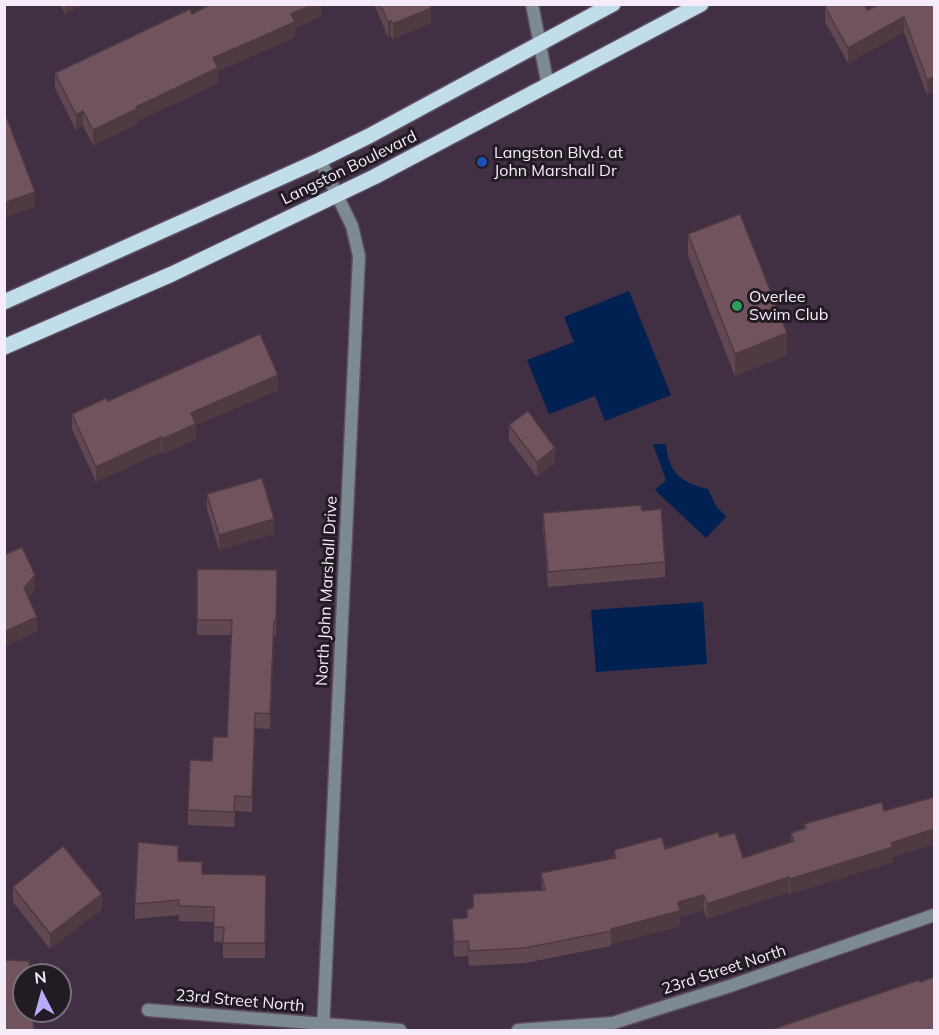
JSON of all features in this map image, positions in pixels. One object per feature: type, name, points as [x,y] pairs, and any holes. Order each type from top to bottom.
[{"type":"main road","name":"Langston Boulevard","points":[[4,302],[320,160],[613,4]]},
{"type":"main road","name":"Langston Boulevard","points":[[4,347],[172,274],[338,195],[701,4]]},
{"type":"street","points":[[532,4],[548,86]]},
{"type":"street","name":"North John Marshall Drive","points":[[320,160],[352,226],[359,256],[323,1027]]},
{"type":"street","name":"23rd Street North","points":[[518,1030],[613,1023],[729,986],[934,915]]},
{"type":"street","name":"23rd Street North","points":[[148,1010],[323,1027],[400,1030]]},
{"type":"water","points":[[629,291],[671,395],[605,421],[595,396],[549,414],[527,360],[574,342],[564,317]]},
{"type":"water","points":[[653,444],[666,444],[673,469],[683,480],[708,489],[716,506],[726,517],[706,538],[655,490],[666,480]]},
{"type":"water","points":[[703,602],[707,664],[596,672],[591,610]]},
{"type":"building","points":[[211,4],[314,4],[291,14],[295,22],[213,58],[218,68],[93,130],[83,111],[76,115],[55,73],[190,9],[192,14]]},
{"type":"building","points":[[380,4],[429,4],[431,8],[393,24],[391,21],[388,22]]},
{"type":"building","points":[[829,4],[864,4],[867,10],[881,4],[934,4],[934,77],[927,80],[904,17],[848,48],[825,7]]},
{"type":"building","points":[[4,111],[35,192],[4,203]]},
{"type":"building","name":"Overlee Swim Club","points":[[740,214],[787,333],[735,354],[688,234]]},
{"type":"building","points":[[260,334],[278,375],[191,413],[196,424],[162,439],[161,437],[96,467],[72,414],[106,398],[108,401]]},
{"type":"building","points":[[528,411],[555,448],[537,462],[509,425]]},
{"type":"building","points":[[262,478],[274,519],[219,535],[207,494]]},
{"type":"building","points":[[641,505],[642,511],[661,509],[665,562],[548,572],[543,513]]},
{"type":"building","points":[[22,547],[35,575],[24,588],[37,617],[4,632],[4,555]]},
{"type":"building","points":[[197,569],[277,570],[270,714],[255,713],[252,797],[235,796],[234,812],[188,810],[190,760],[212,761],[213,737],[227,737],[232,620],[197,620]]},
{"type":"building","points":[[934,797],[934,829],[891,843],[893,847],[790,879],[789,877],[707,904],[704,895],[678,902],[680,911],[611,929],[611,931],[525,948],[469,951],[468,941],[454,942],[452,919],[467,918],[467,909],[473,908],[473,894],[545,890],[541,873],[616,858],[614,850],[662,837],[665,849],[718,832],[720,837],[735,833],[743,858],[794,841],[791,833],[806,828],[804,824],[882,802],[884,811]]},
{"type":"building","points":[[138,842],[178,846],[178,861],[202,862],[202,874],[266,875],[265,943],[223,943],[224,927],[214,927],[214,907],[179,906],[179,900],[135,904]]},
{"type":"building","points":[[63,846],[102,894],[50,934],[13,887]]},
{"type":"building","points":[[4,960],[29,961],[29,963],[12,963],[12,1023],[33,1023],[34,1030],[4,1030]]},
{"type":"building","points":[[934,977],[934,1030],[770,1030],[919,980],[920,982]]},
{"type":"place","name":"Langston Blvd. at John Marshall Dr","points":[[482,162]]},
{"type":"place","name":"Overlee Swim Club","points":[[737,306]]}]
